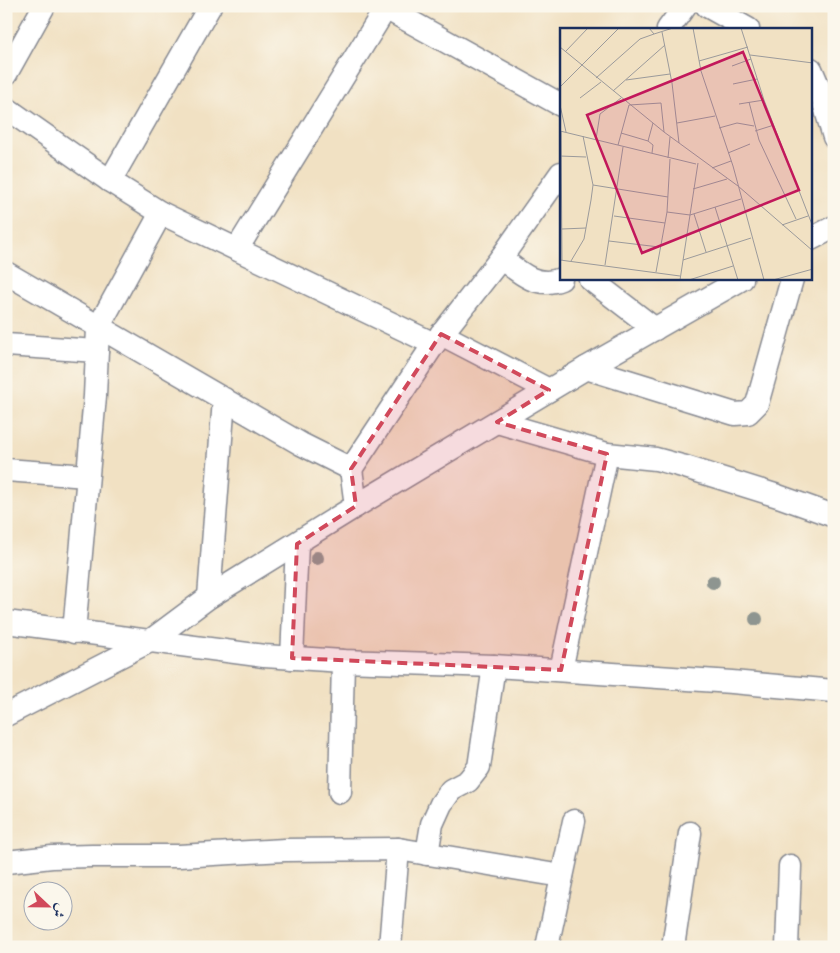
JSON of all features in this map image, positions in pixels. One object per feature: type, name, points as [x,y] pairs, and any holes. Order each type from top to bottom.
[{"type":"street","points":[[6,74],[44,6]]},
{"type":"street","points":[[110,180],[210,6]]},
{"type":"street","points":[[669,28],[685,6]]},
{"type":"street","points":[[707,6],[746,28]]},
{"type":"street","points":[[237,249],[385,7],[560,104]]},
{"type":"street","points":[[812,71],[820,90],[834,136]]},
{"type":"street","points":[[6,108],[160,213],[549,390]]},
{"type":"street","points":[[356,506],[351,469],[438,339],[501,258],[560,174]]},
{"type":"street","points":[[74,632],[95,396],[98,328],[160,213]]},
{"type":"street","points":[[812,238],[834,227]]},
{"type":"street","points":[[501,258],[531,280],[542,282],[560,279]]},
{"type":"street","points":[[6,273],[98,328],[302,444],[351,469]]},
{"type":"street","points":[[591,280],[655,329]]},
{"type":"street","points":[[6,715],[150,641],[209,598],[356,506],[586,368],[740,280]]},
{"type":"street","points":[[586,368],[735,414],[748,413],[757,404],[792,280]]},
{"type":"street","points":[[6,345],[97,352]]},
{"type":"street","points":[[209,598],[224,399]]},
{"type":"street","points":[[497,422],[607,454],[656,459],[682,466],[834,516]]},
{"type":"street","points":[[561,670],[607,454]]},
{"type":"street","points":[[6,470],[87,476]]},
{"type":"street","points":[[292,658],[296,544]]},
{"type":"street","points":[[6,622],[264,656],[561,670],[834,691]]},
{"type":"street","points":[[340,792],[343,661]]},
{"type":"street","points":[[428,854],[432,824],[441,804],[451,790],[468,781],[479,767],[494,666]]},
{"type":"street","points":[[547,947],[574,821]]},
{"type":"street","points":[[673,947],[690,832]]},
{"type":"street","points":[[390,947],[398,849]]},
{"type":"street","points":[[6,862],[72,856],[179,856],[295,850],[398,849],[562,876]]},
{"type":"street","points":[[787,947],[790,866]]},
{"type":"highlighted area","points":[[441,334],[549,390],[497,422],[607,454],[561,670],[292,658],[297,544],[356,506],[351,469]]}]
